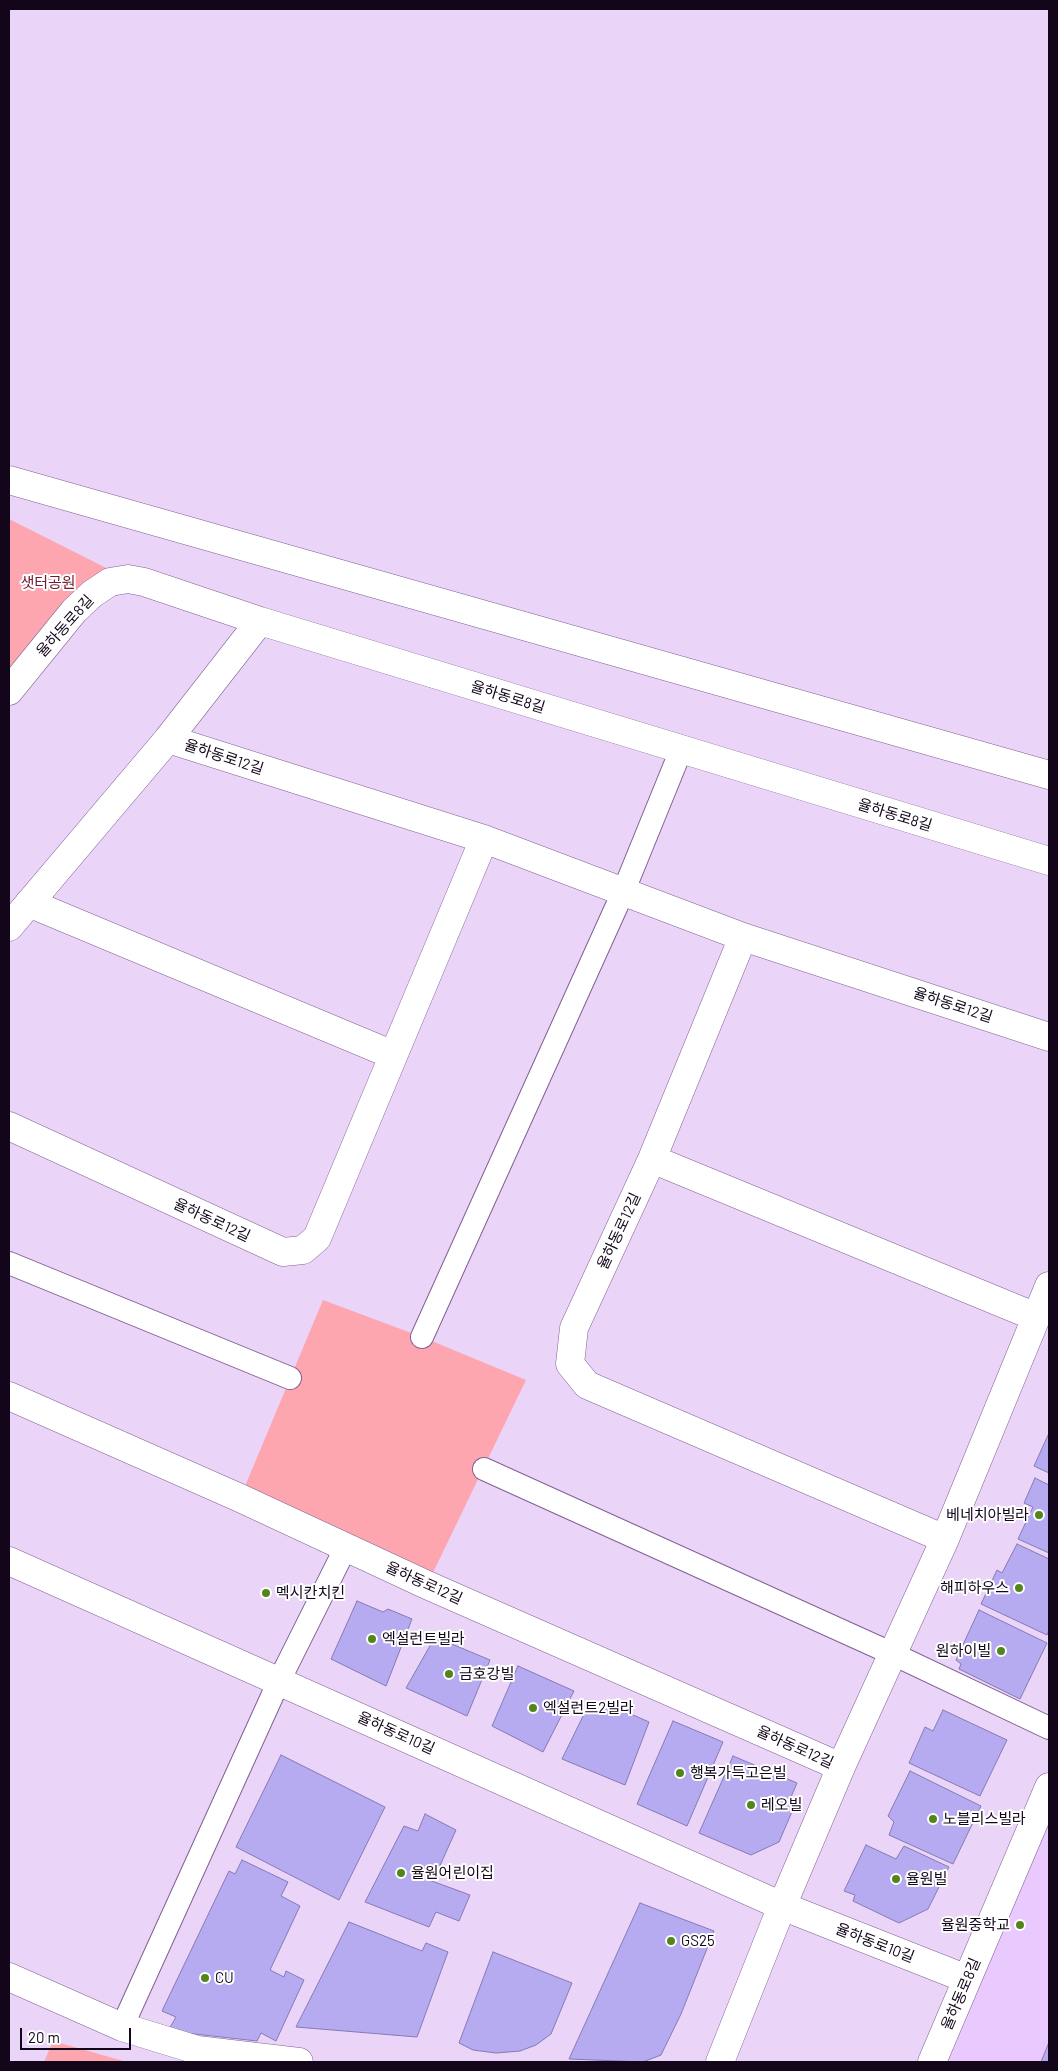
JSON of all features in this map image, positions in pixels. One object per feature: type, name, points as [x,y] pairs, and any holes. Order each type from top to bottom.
[{"type":"street","points":[[9,480],[1049,776]]},
{"type":"street","name":"율하동로8길","points":[[9,691],[74,612],[92,594],[110,582],[128,579],[144,582],[260,621],[1049,861]]},
{"type":"street","points":[[168,739],[260,621]]},
{"type":"street","name":"율하동로12길","points":[[9,927],[168,739],[484,839],[743,936],[1049,1037]]},
{"type":"street","points":[[422,1337],[624,890],[681,750]]},
{"type":"street","name":"율하동로12길","points":[[9,1126],[283,1252],[302,1250],[317,1238],[484,839]]},
{"type":"street","points":[[29,903],[393,1055]]},
{"type":"street","name":"율하동로12길","points":[[743,936],[652,1158],[574,1328],[570,1364],[587,1385],[945,1539]]},
{"type":"street","points":[[652,1158],[1036,1317]]},
{"type":"street","points":[[9,1263],[290,1378]]},
{"type":"street","name":"율하동로12길","points":[[782,1906],[841,1767],[945,1539],[1049,1286]]},
{"type":"street","name":"율하동로12길","points":[[9,1396],[240,1498],[427,1585],[841,1767]]},
{"type":"street","points":[[484,1468],[894,1654],[1049,1728]]},
{"type":"street","points":[[122,2027],[279,1681],[346,1547]]},
{"type":"street","name":"율하동로10길","points":[[9,1561],[782,1906],[967,1979]]},
{"type":"street","name":"율하동로8길","points":[[932,2062],[1049,1787]]},
{"type":"street","points":[[720,2062],[782,1906]]},
{"type":"street","points":[[9,1977],[122,2027],[198,2050],[299,2062]]},
{"type":"shaded area","name":"율원중학교","points":[[1049,1787],[1049,2062],[932,2062]]},
{"type":"green space","name":"샛터공원","points":[[9,519],[128,579],[110,582],[9,691]]},
{"type":"green space","points":[[323,1300],[422,1337],[526,1380],[427,1585],[240,1498]]},
{"type":"green space","points":[[53,2041],[127,2062],[44,2062]]},
{"type":"building","points":[[1049,1433],[1049,1473],[1034,1466]]},
{"type":"building","name":"베네치아빌라","points":[[1035,1478],[1049,1485],[1049,1553],[1018,1539],[1033,1507],[1024,1503]]},
{"type":"building","name":"해피하우스","points":[[1017,1544],[1049,1559],[1049,1630],[1047,1635],[981,1604],[997,1570],[1002,1573]]},
{"type":"building","name":"엑설런트빌라","points":[[357,1601],[383,1612],[388,1609],[412,1619],[386,1686],[331,1659]]},
{"type":"building","name":"원하이빌","points":[[979,1610],[1047,1643],[1020,1699],[959,1669],[961,1664],[956,1660]]},
{"type":"building","name":"금호강빌","points":[[435,1637],[490,1660],[467,1716],[406,1688]]},
{"type":"building","name":"엑설런트2빌라","points":[[518,1666],[574,1691],[543,1752],[492,1726]]},
{"type":"building","points":[[604,1702],[649,1722],[625,1785],[562,1759],[587,1708],[599,1713]]},
{"type":"building","points":[[943,1710],[1007,1740],[980,1796],[909,1763],[925,1727],[933,1731]]},
{"type":"building","name":"행복가득고은빌","points":[[673,1721],[723,1742],[687,1826],[637,1804]]},
{"type":"building","points":[[281,1755],[385,1807],[339,1900],[236,1847]]},
{"type":"building","name":"레오빌","points":[[733,1756],[797,1783],[788,1804],[794,1807],[779,1842],[751,1855],[699,1833]]},
{"type":"building","name":"노블리스빌라","points":[[910,1771],[981,1806],[953,1864],[889,1835],[894,1822],[888,1816]]},
{"type":"building","name":"율원어린이집","points":[[425,1814],[456,1830],[438,1870],[425,1867],[421,1877],[470,1895],[459,1921],[436,1912],[429,1927],[365,1902],[404,1826],[418,1831]]},
{"type":"building","name":"율원빌","points":[[866,1845],[896,1859],[904,1846],[949,1867],[928,1909],[899,1923],[853,1901],[855,1895],[844,1891]]},
{"type":"building","points":[[242,1860],[288,1882],[281,1896],[300,1906],[270,1970],[284,1977],[286,1971],[304,1980],[276,2041],[261,2033],[257,2041],[168,2031],[176,2017],[162,2011],[229,1871],[235,1874]]},
{"type":"building","points":[[640,1903],[714,1931],[681,2014],[661,2055],[643,2062],[569,2059]]},
{"type":"building","points":[[349,1922],[422,1951],[426,1943],[448,1952],[417,2037],[296,2027]]},
{"type":"building","points":[[493,1952],[572,1983],[551,2034],[536,2045],[520,2051],[496,2053],[473,2050],[459,2043]]},
{"type":"building","points":[[1049,2042],[1049,2062],[1041,2062]]},
{"type":"place","name":"베네치아빌라","points":[[1039,1515]]},
{"type":"place","name":"해피하우스","points":[[1019,1588]]},
{"type":"place","name":"멕시칸치킨","points":[[266,1593]]},
{"type":"place","name":"엑설런트빌라","points":[[372,1639]]},
{"type":"place","name":"원하이빌","points":[[1001,1651]]},
{"type":"place","name":"금호강빌","points":[[449,1674]]},
{"type":"place","name":"엑설런트2빌라","points":[[533,1708]]},
{"type":"place","name":"행복가득고은빌","points":[[680,1773]]},
{"type":"place","name":"레오빌","points":[[751,1805]]},
{"type":"place","name":"노블리스빌라","points":[[933,1819]]},
{"type":"place","name":"율원어린이집","points":[[401,1873]]},
{"type":"place","name":"율원빌","points":[[896,1879]]},
{"type":"place","name":"율원중학교","points":[[1020,1925]]},
{"type":"place","name":"GS25","points":[[671,1941]]},
{"type":"place","name":"CU","points":[[205,1978]]}]
